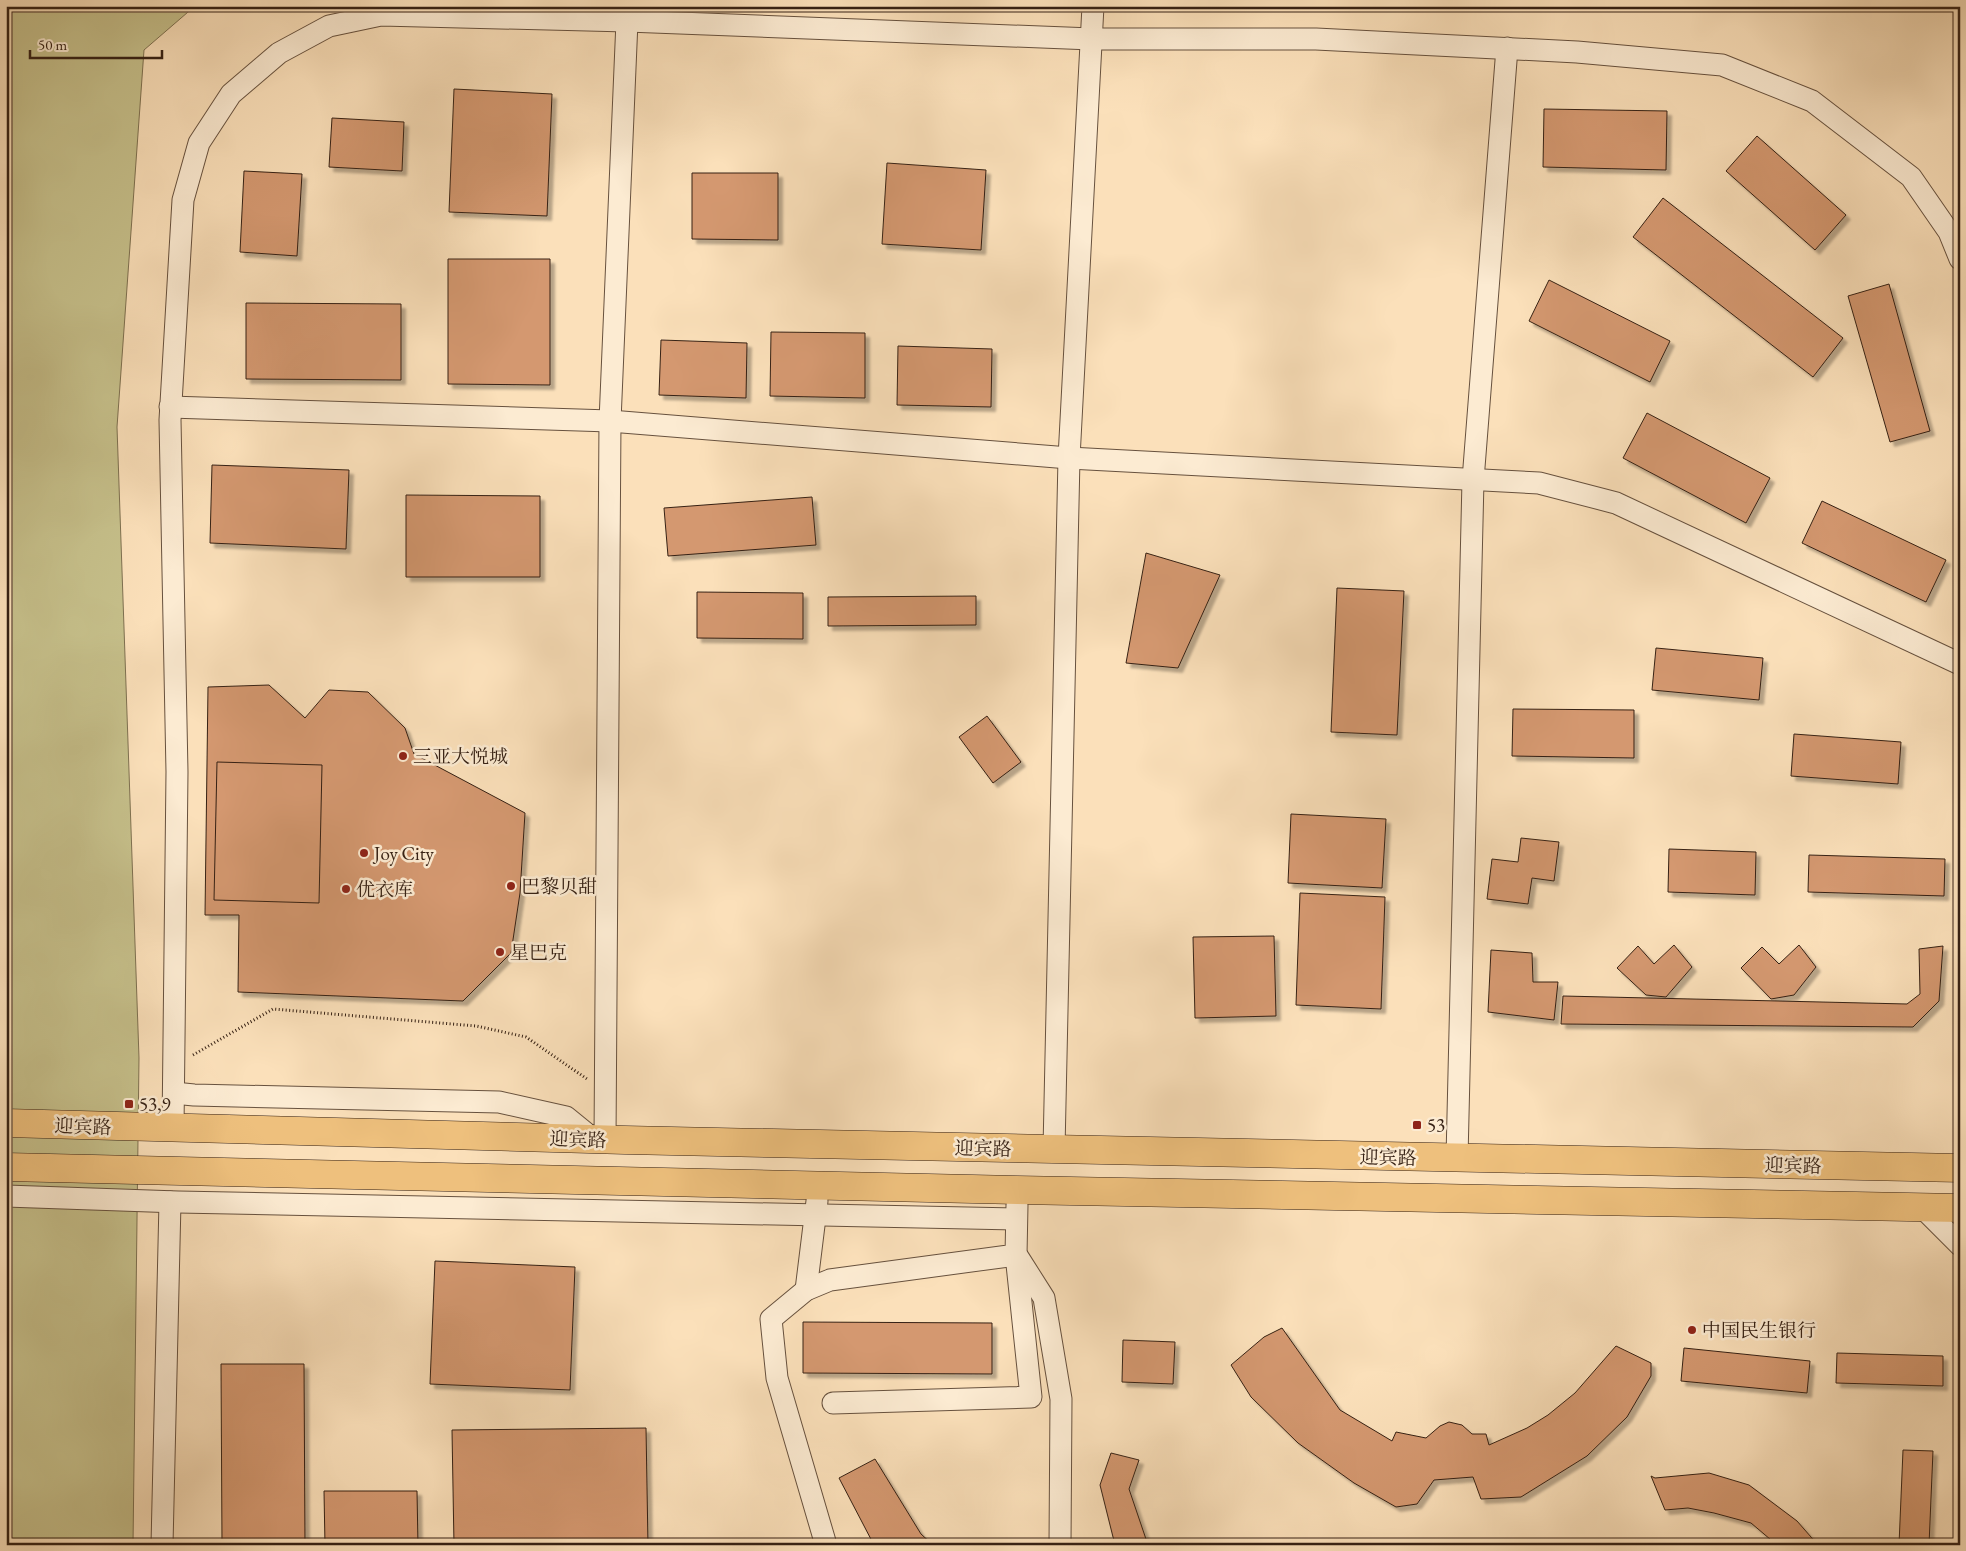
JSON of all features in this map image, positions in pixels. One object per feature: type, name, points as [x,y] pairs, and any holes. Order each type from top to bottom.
[{"type":"highway","name":"迎宾路","points":[[6,1123],[599,1139],[1960,1168]]},
{"type":"highway","points":[[1780,1205],[1781,1165]]},
{"type":"highway","points":[[6,1167],[818,1186],[1960,1208]]},
{"type":"street","points":[[1054,1149],[1069,458],[1093,6]]},
{"type":"street","points":[[173,1128],[177,772],[170,407],[183,200],[199,143],[231,94],[279,53],[329,26],[381,15],[1092,39],[1316,39],[1577,52],[1722,65],[1812,101],[1911,177],[1949,232],[1960,259]]},
{"type":"street","points":[[174,1093],[499,1102],[566,1117],[599,1139],[606,1092],[610,421],[627,22]]},
{"type":"street","points":[[1456,1158],[1474,480],[1507,48]]},
{"type":"street","points":[[170,407],[610,421],[1069,458],[1539,483],[1616,502],[1960,664]]},
{"type":"street","points":[[806,1290],[818,1186]]},
{"type":"street","points":[[1016,1190],[1016,1255],[1031,1397]]},
{"type":"street","points":[[6,1196],[170,1202],[1016,1219]]},
{"type":"street","points":[[162,1545],[170,1202]]},
{"type":"street","points":[[1922,1207],[1960,1244]]},
{"type":"street","points":[[826,1545],[777,1378],[771,1319],[806,1290],[830,1280],[1016,1255]]},
{"type":"street","points":[[1016,1255],[1044,1298],[1061,1399],[1060,1545]]},
{"type":"street","points":[[833,1403],[1031,1397],[1061,1399]]},
{"type":"path","points":[[174,1066],[273,1008],[476,1026],[526,1037],[606,1092]]},
{"type":"shaded area","points":[[6,6],[195,6],[144,50],[117,427],[139,1058],[133,1545],[6,1545]]},
{"type":"building","points":[[454,89],[552,94],[547,216],[449,212]]},
{"type":"building","points":[[1544,109],[1667,111],[1666,170],[1543,167]]},
{"type":"building","points":[[332,118],[404,122],[402,171],[329,167]]},
{"type":"building","points":[[1757,136],[1846,215],[1815,250],[1726,171]]},
{"type":"building","points":[[887,163],[986,170],[981,250],[882,244]]},
{"type":"building","points":[[244,171],[302,174],[297,256],[240,252]]},
{"type":"building","points":[[692,173],[778,173],[778,240],[692,239]]},
{"type":"building","points":[[1663,198],[1843,338],[1813,377],[1633,237]]},
{"type":"building","points":[[448,259],[550,259],[550,385],[448,384]]},
{"type":"building","points":[[1549,280],[1670,341],[1650,382],[1529,321]]},
{"type":"building","points":[[1889,284],[1930,431],[1890,442],[1848,296]]},
{"type":"building","points":[[246,303],[401,304],[401,380],[246,379]]},
{"type":"building","points":[[771,332],[865,333],[865,398],[770,396]]},
{"type":"building","points":[[661,340],[747,343],[746,398],[659,395]]},
{"type":"building","points":[[898,346],[992,349],[991,407],[897,405]]},
{"type":"building","points":[[1647,413],[1770,478],[1746,523],[1623,458]]},
{"type":"building","points":[[212,465],[349,470],[346,549],[210,543]]},
{"type":"building","points":[[406,495],[540,496],[540,577],[406,577]]},
{"type":"building","points":[[812,497],[816,545],[668,556],[664,508]]},
{"type":"building","points":[[1822,501],[1946,560],[1926,602],[1802,543]]},
{"type":"building","points":[[1146,553],[1220,575],[1178,668],[1126,663]]},
{"type":"building","points":[[1337,588],[1404,591],[1397,735],[1331,732]]},
{"type":"building","points":[[697,592],[803,593],[803,639],[697,638]]},
{"type":"building","points":[[976,596],[976,625],[828,626],[828,597]]},
{"type":"building","points":[[1656,648],[1763,658],[1759,700],[1652,690]]},
{"type":"building","name":"Joy City","points":[[269,685],[305,718],[329,690],[368,692],[405,728],[414,754],[525,813],[520,893],[511,953],[463,1001],[238,992],[239,915],[205,915],[208,687]]},
{"type":"building","points":[[1513,709],[1634,710],[1634,758],[1512,756]]},
{"type":"building","points":[[987,716],[1021,762],[993,783],[959,737]]},
{"type":"building","points":[[1794,734],[1901,742],[1898,784],[1791,776]]},
{"type":"building","points":[[217,762],[322,765],[319,903],[214,900]]},
{"type":"building","points":[[1291,814],[1386,819],[1382,888],[1288,883]]},
{"type":"building","points":[[1521,838],[1559,842],[1554,881],[1532,878],[1528,904],[1487,899],[1492,859],[1518,862]]},
{"type":"building","points":[[1669,849],[1756,852],[1755,895],[1668,892]]},
{"type":"building","points":[[1809,855],[1945,859],[1944,896],[1808,892]]},
{"type":"building","points":[[1300,893],[1385,897],[1381,1009],[1296,1005]]},
{"type":"building","points":[[1274,936],[1276,1016],[1195,1018],[1193,937]]},
{"type":"building","points":[[1674,945],[1692,967],[1666,997],[1646,995],[1617,968],[1638,946],[1654,964]]},
{"type":"building","points":[[1799,945],[1816,967],[1794,995],[1771,999],[1741,968],[1762,947],[1779,964]]},
{"type":"building","points":[[1943,946],[1939,1001],[1913,1027],[1561,1024],[1563,996],[1907,1004],[1920,994],[1919,949]]},
{"type":"building","points":[[1491,950],[1532,953],[1533,982],[1558,982],[1554,1020],[1488,1012]]},
{"type":"building","points":[[435,1261],[575,1267],[570,1390],[430,1384]]},
{"type":"building","points":[[803,1322],[992,1323],[992,1374],[803,1373]]},
{"type":"building","points":[[1282,1328],[1340,1410],[1392,1441],[1396,1432],[1426,1438],[1440,1426],[1449,1422],[1462,1425],[1472,1434],[1486,1434],[1489,1445],[1527,1428],[1548,1415],[1575,1393],[1616,1346],[1651,1363],[1651,1376],[1627,1417],[1587,1456],[1521,1497],[1481,1499],[1473,1477],[1434,1480],[1417,1504],[1396,1507],[1354,1483],[1298,1443],[1251,1397],[1231,1365],[1264,1337]]},
{"type":"building","points":[[1123,1340],[1175,1342],[1173,1384],[1122,1382]]},
{"type":"building","points":[[1684,1348],[1810,1361],[1807,1393],[1681,1381]]},
{"type":"building","points":[[1837,1353],[1943,1356],[1943,1386],[1836,1383]]},
{"type":"building","points":[[221,1364],[304,1364],[305,1545],[222,1545]]},
{"type":"building","points":[[646,1428],[648,1545],[454,1545],[452,1430]]},
{"type":"building","points":[[1903,1450],[1933,1451],[1929,1545],[1899,1545]]},
{"type":"building","points":[[1111,1453],[1139,1460],[1129,1489],[1148,1545],[1116,1545],[1100,1485]]},
{"type":"building","points":[[875,1459],[921,1534],[933,1545],[874,1545],[839,1478]]},
{"type":"building","points":[[1709,1473],[1749,1485],[1797,1521],[1818,1545],[1777,1545],[1751,1523],[1688,1508],[1665,1510],[1651,1476],[1655,1478]]},
{"type":"building","points":[[324,1491],[417,1491],[418,1545],[325,1545]]},
{"type":"place","name":"三亚大悦城","points":[[403,756]]},
{"type":"place","name":"Joy City","points":[[364,853]]},
{"type":"place","name":"巴黎贝甜","points":[[511,886]]},
{"type":"place","name":"优衣库","points":[[346,889]]},
{"type":"place","name":"星巴克","points":[[500,952]]},
{"type":"place","name":"53,9","points":[[129,1104]]},
{"type":"place","name":"53","points":[[1417,1125]]},
{"type":"place","name":"中国民生银行","points":[[1692,1330]]}]
